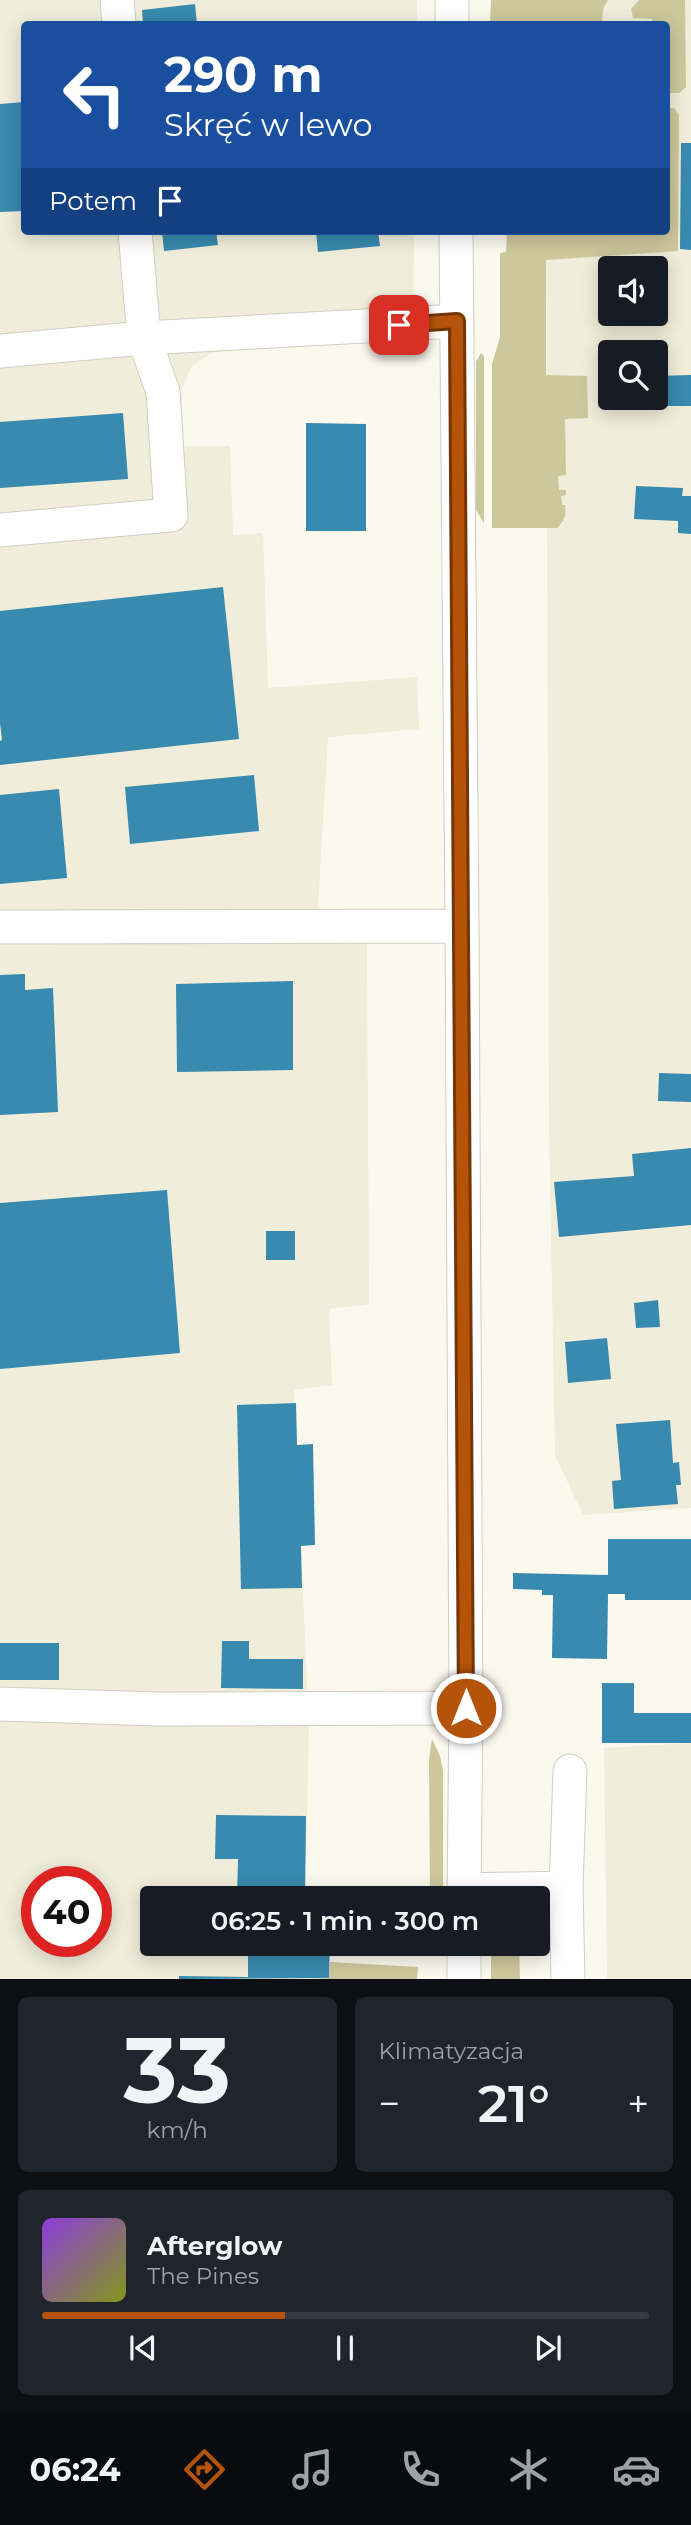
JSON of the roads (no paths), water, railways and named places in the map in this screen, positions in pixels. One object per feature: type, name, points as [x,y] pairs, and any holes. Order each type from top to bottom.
[{"type":"street","points":[[117,0],[119,21]]},
{"type":"street","points":[[452,0],[452,21]]},
{"type":"street","points":[[0,530],[171,515],[163,392],[144,338],[135,235]]},
{"type":"street","points":[[456,235],[466,1708],[464,1886]]},
{"type":"street","points":[[0,351],[144,338],[457,321]]},
{"type":"street","points":[[0,927],[462,926]]},
{"type":"street","points":[[0,1704],[157,1709],[466,1708]]},
{"type":"street","points":[[568,1979],[566,1888],[570,1771]]},
{"type":"street","points":[[550,1889],[566,1888]]},
{"type":"street","points":[[464,1956],[464,1979]]}]
